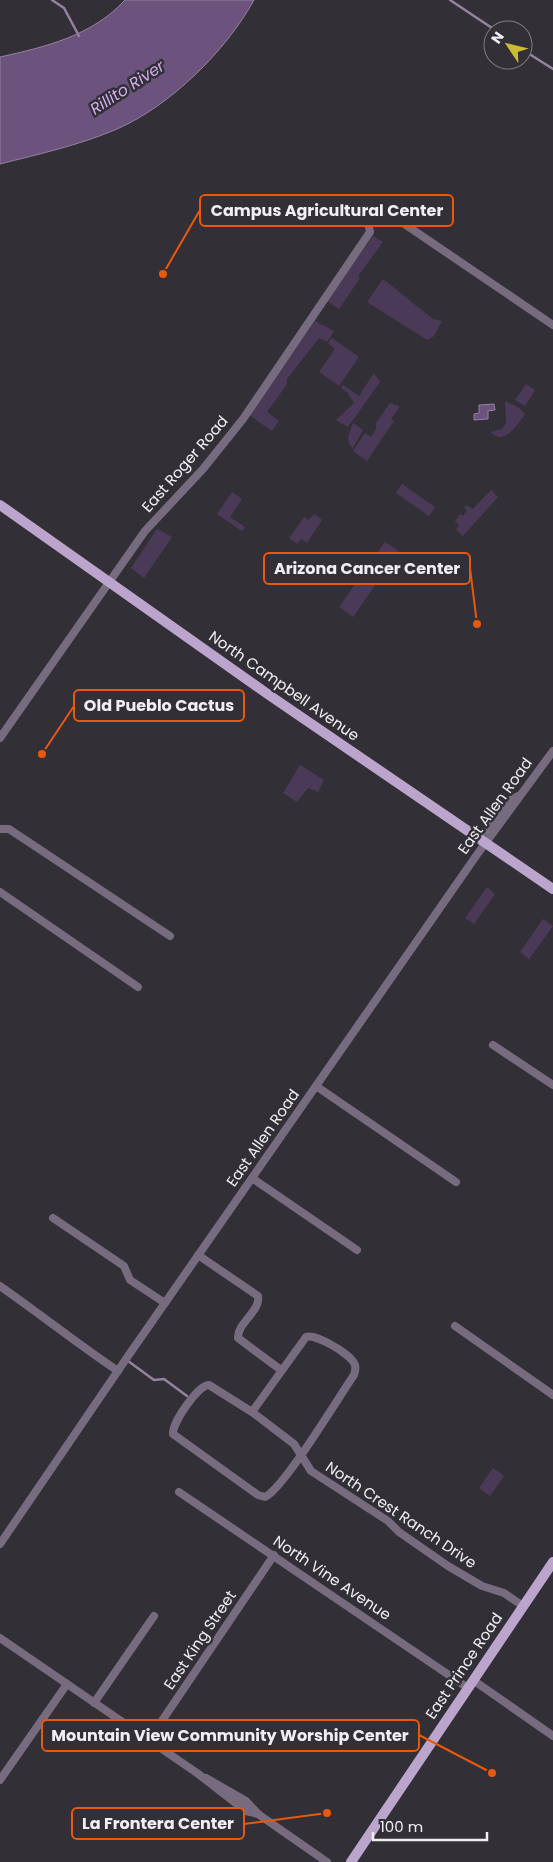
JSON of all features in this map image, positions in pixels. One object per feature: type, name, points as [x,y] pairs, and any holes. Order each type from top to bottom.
[{"type":"main road","name":"North Campbell Avenue","points":[[0,505],[109,580],[251,682],[466,828],[553,890]]},
{"type":"main road","name":"East Prince Road","points":[[351,1862],[553,1562]]},
{"type":"street","name":"East Roger Road","points":[[0,738],[145,531],[203,469],[243,419],[370,232],[367,216],[375,204],[553,325]]},
{"type":"street","name":"East Allen Road","points":[[0,1544],[198,1255],[486,842],[553,751]]},
{"type":"street","points":[[466,828],[482,833],[486,831],[507,802],[518,796]]},
{"type":"street","points":[[0,829],[9,829],[170,936]]},
{"type":"street","points":[[0,892],[138,986]]},
{"type":"street","points":[[493,1045],[553,1085]]},
{"type":"street","points":[[316,1086],[456,1182]]},
{"type":"street","points":[[252,1178],[357,1250]]},
{"type":"street","points":[[53,1218],[124,1266],[130,1280],[165,1303]]},
{"type":"street","points":[[198,1255],[258,1296],[258,1302],[239,1331],[238,1338],[281,1370]]},
{"type":"street","points":[[0,1286],[37,1312],[59,1331],[118,1371]]},
{"type":"street","points":[[455,1326],[553,1395]]},
{"type":"street","points":[[252,1412],[302,1341],[311,1335],[349,1357],[354,1362],[356,1368],[354,1375],[300,1455]]},
{"type":"street","name":"North Crest Ranch Drive","points":[[300,1455],[270,1495],[261,1496],[209,1462],[173,1434],[174,1426],[198,1390],[204,1385],[215,1388],[252,1412],[294,1444],[310,1471],[388,1521],[399,1532],[448,1566],[482,1586],[504,1593],[523,1606]]},
{"type":"street","name":"North Vine Avenue","points":[[179,1492],[553,1736]]},
{"type":"street","name":"East King Street","points":[[149,1740],[274,1555]]},
{"type":"street","points":[[94,1703],[154,1616]]},
{"type":"street","points":[[0,1638],[197,1774],[221,1785],[246,1801],[258,1814],[328,1862]]},
{"type":"street","points":[[0,1780],[67,1684]]},
{"type":"shaded area","points":[[373,236],[383,242],[358,276],[360,278],[339,309],[327,301]]},
{"type":"shaded area","points":[[383,279],[433,319],[442,321],[434,336],[427,340],[367,302]]},
{"type":"shaded area","points":[[315,321],[334,331],[327,342],[319,338],[287,379],[287,384],[267,412],[279,421],[272,431],[249,415]]},
{"type":"shaded area","points":[[332,338],[359,357],[339,386],[319,372],[335,349],[328,343]]},
{"type":"shaded area","points":[[374,373],[380,382],[348,427],[336,420],[354,403],[348,393],[341,388],[343,385],[359,396]]},
{"type":"shaded area","points":[[526,384],[535,390],[525,406],[515,400]]},
{"type":"shaded area","points":[[505,401],[518,407],[525,414],[506,436],[501,437],[491,432],[502,429],[506,423]]},
{"type":"shaded area","points":[[390,403],[400,406],[391,419],[394,421],[367,461],[353,451],[365,433],[371,437],[376,429],[376,423]]},
{"type":"shaded area","points":[[353,423],[363,430],[353,448],[349,444],[348,437]]},
{"type":"shaded area","points":[[402,484],[435,507],[429,516],[396,493]]},
{"type":"shaded area","points":[[491,490],[498,497],[463,536],[456,530],[459,525],[455,521],[460,514],[463,516],[467,510],[464,508],[466,505],[473,509]]},
{"type":"shaded area","points":[[232,492],[242,499],[230,517],[245,527],[242,531],[217,514]]},
{"type":"shaded area","points":[[314,514],[322,520],[307,543],[301,539],[297,544],[289,538],[304,517],[309,520]]},
{"type":"shaded area","points":[[157,529],[172,537],[144,578],[131,568]]},
{"type":"shaded area","points":[[385,542],[399,551],[353,617],[339,607]]},
{"type":"shaded area","points":[[300,765],[324,780],[318,792],[308,788],[297,802],[283,793]]},
{"type":"shaded area","points":[[487,887],[495,894],[474,924],[465,918]]},
{"type":"shaded area","points":[[543,919],[553,926],[529,959],[520,952]]},
{"type":"shaded area","points":[[493,1468],[504,1476],[490,1496],[479,1488]]},
{"type":"water","name":"Rillito River","points":[[125,0],[254,0],[228,38],[195,75],[176,92],[137,119],[89,140],[0,164],[0,57],[51,44],[83,31],[98,23]]},
{"type":"water","points":[[494,404],[495,410],[488,411],[488,419],[474,420],[474,414],[479,413],[479,405]]},
{"type":"waterway","points":[[52,0],[64,8],[79,36]]},
{"type":"waterway","points":[[450,0],[483,22]]},
{"type":"waterway","points":[[533,56],[553,69]]},
{"type":"waterway","points":[[128,1361],[154,1380],[164,1379],[187,1396]]},
{"type":"place","name":"Campus Agricultural Center","points":[[163,274]]},
{"type":"place","name":"Arizona Cancer Center","points":[[477,624]]},
{"type":"place","name":"Old Pueblo Cactus","points":[[42,754]]},
{"type":"place","name":"Mountain View Community Worship Center","points":[[492,1773]]},
{"type":"place","name":"La Frontera Center","points":[[327,1813]]}]
